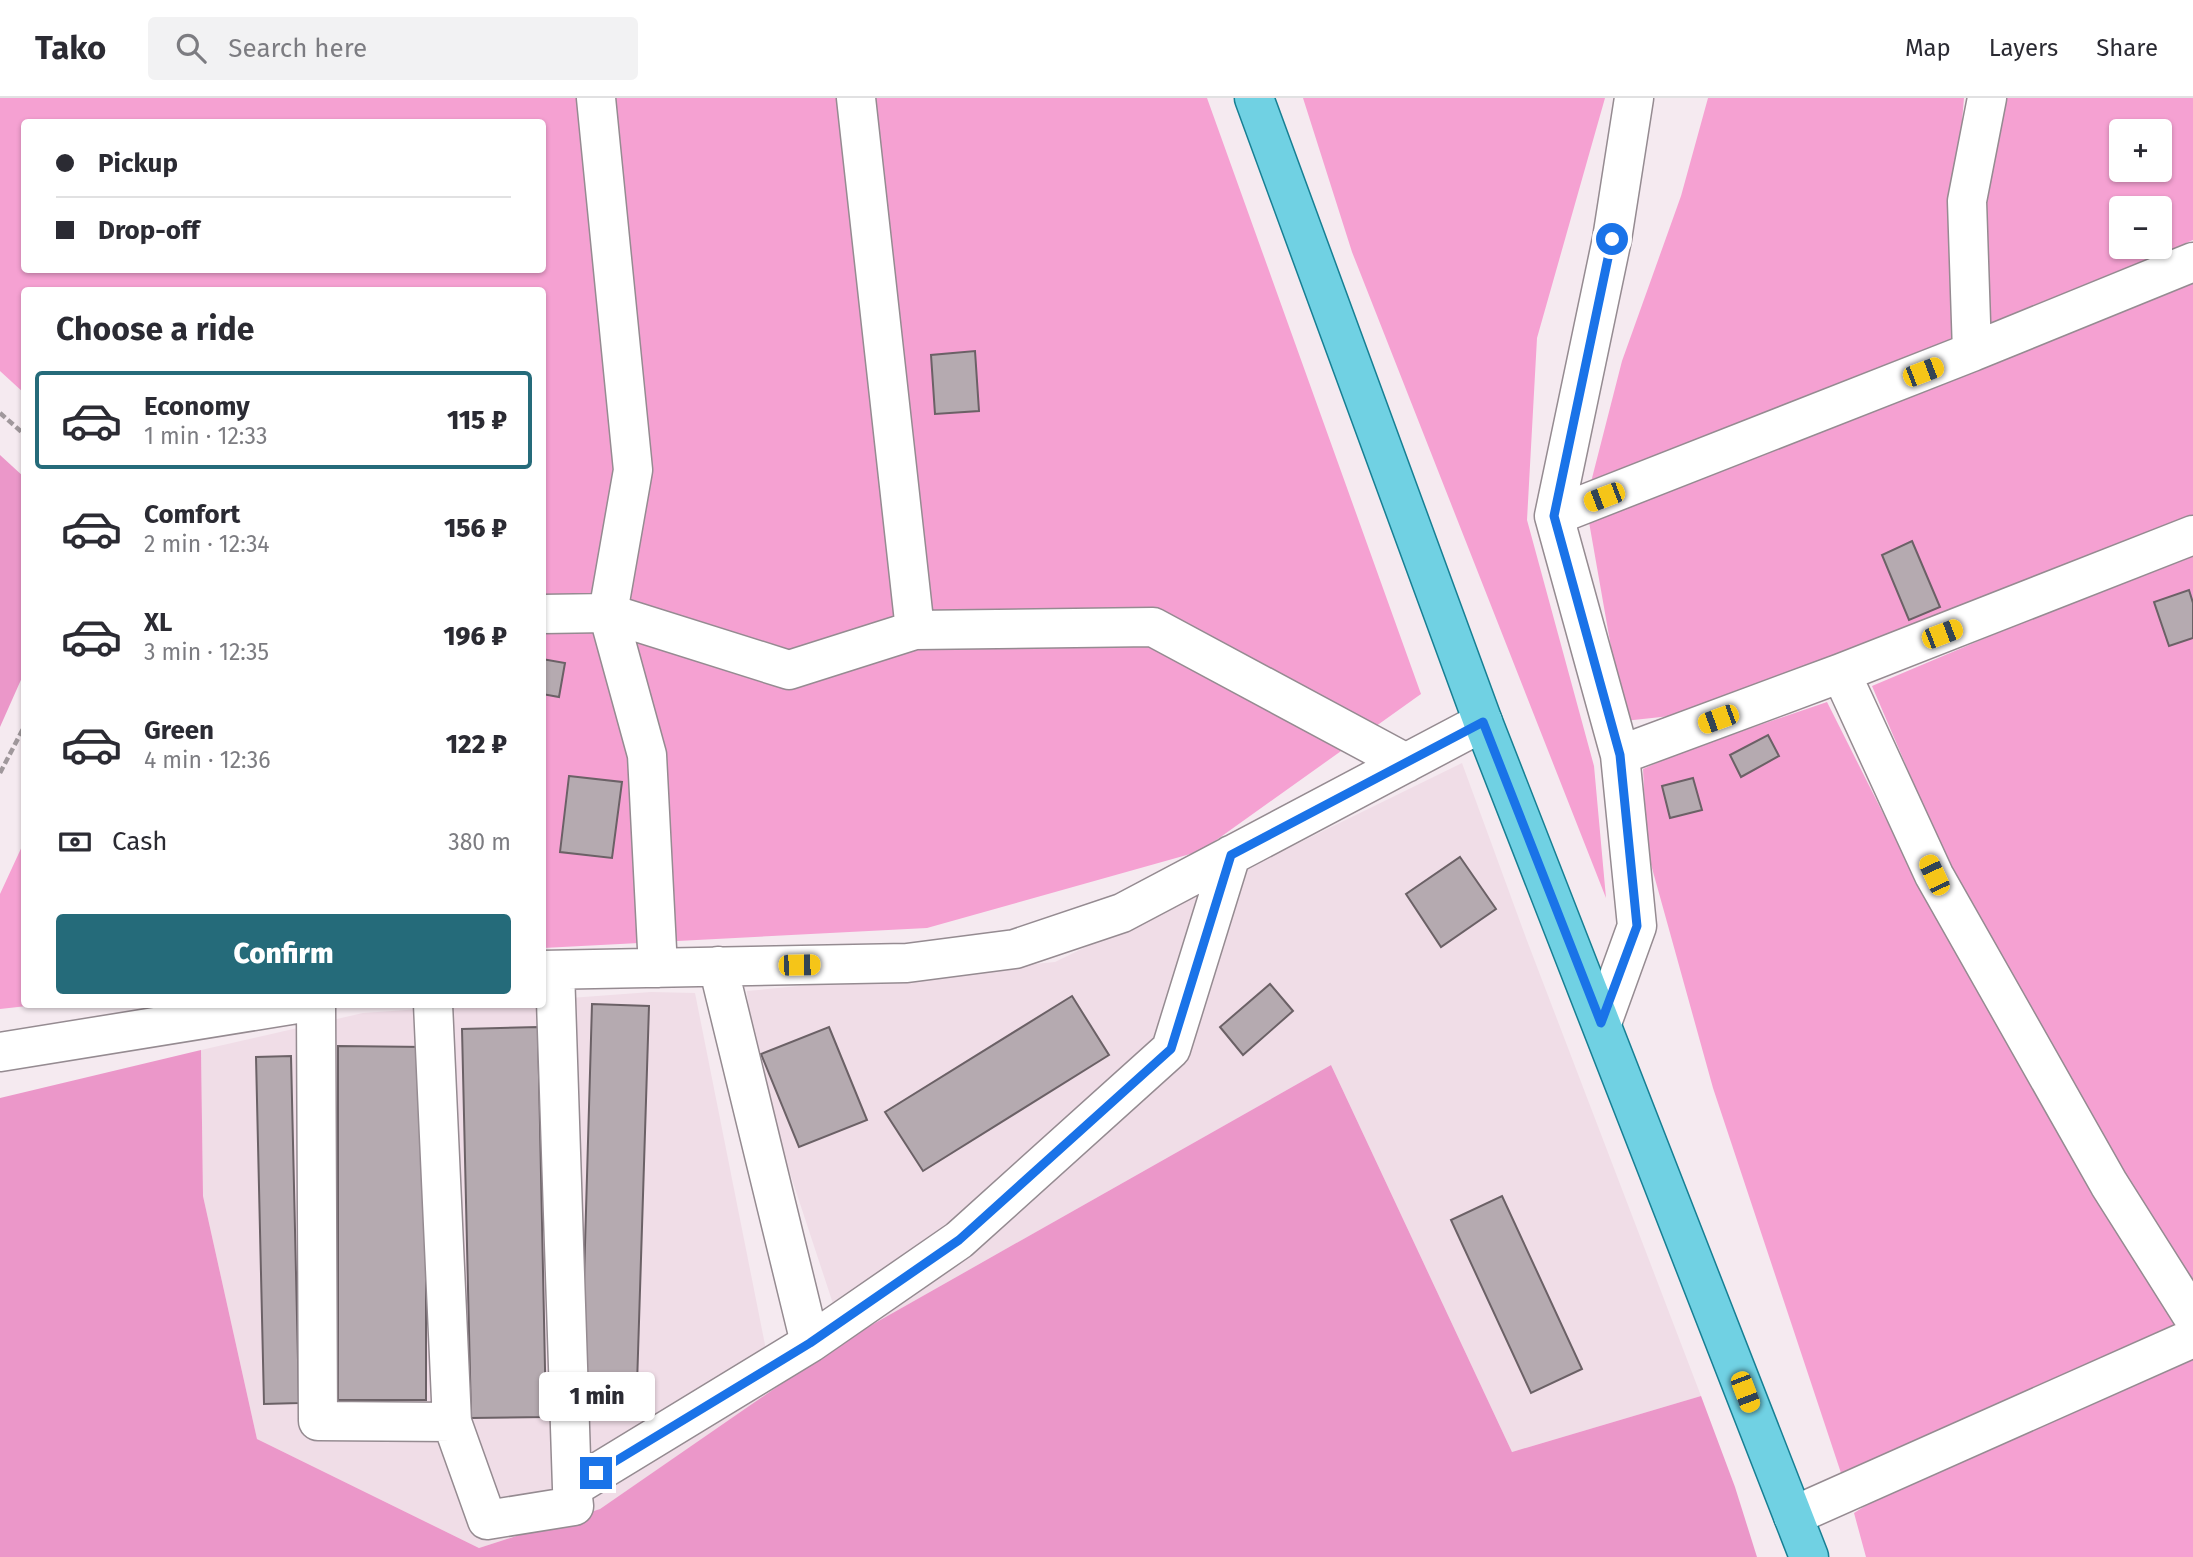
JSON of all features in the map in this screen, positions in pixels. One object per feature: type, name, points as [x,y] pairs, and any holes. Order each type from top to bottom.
[{"type":"main road","points":[[1254,98],[1483,722],[1809,1557]]},
{"type":"street","points":[[596,98],[633,470],[608,613],[647,755],[658,968]]},
{"type":"street","points":[[856,98],[915,630]]},
{"type":"street","points":[[1601,1023],[1637,926],[1620,755],[1554,516],[1612,239],[1634,98]]},
{"type":"street","points":[[1972,352],[1967,201],[1987,98]]},
{"type":"street","points":[[1554,516],[2193,262]]},
{"type":"street","points":[[1620,755],[1841,673],[2193,535]]},
{"type":"street","points":[[546,614],[608,613],[789,670],[915,630],[1153,627],[1406,763]]},
{"type":"street","points":[[1841,673],[1934,875],[2109,1184],[2193,1317]]},
{"type":"street","points":[[433,1008],[452,1422],[487,1520],[574,1506],[549,970],[907,963],[1016,949],[1122,913],[1483,722]]},
{"type":"street","points":[[572,1488],[810,1343],[959,1240],[1171,1049],[1231,855]]},
{"type":"street","points":[[718,967],[810,1343]]},
{"type":"street","points":[[0,1052],[272,1008]]},
{"type":"street","points":[[316,1008],[318,1421],[452,1422]]},
{"type":"street","points":[[1793,1516],[2193,1338]]},
{"type":"path","points":[[0,413],[21,432]]},
{"type":"path","points":[[0,773],[21,733]]},
{"type":"shaded area","points":[[0,98],[1207,98],[1421,694],[1201,851],[927,928],[546,948],[546,287],[21,287],[21,390],[0,371]]},
{"type":"shaded area","points":[[1303,98],[1605,98],[1537,338],[1527,520],[1594,766],[1606,898],[1352,252]]},
{"type":"shaded area","points":[[1708,98],[1964,98],[1951,250],[1954,343],[1590,486],[1622,361],[1681,196]]},
{"type":"shaded area","points":[[2001,98],[2193,98],[2193,240],[2172,249],[2172,196],[2109,196],[2109,259],[2149,259],[1986,330],[1982,201]]},
{"type":"shaded area","points":[[2193,277],[2193,521],[1708,712],[1624,721],[1589,522]]},
{"type":"shaded area","points":[[0,455],[21,474],[21,680],[0,727]]},
{"type":"shaded area","points":[[2193,552],[2193,1291],[2067,1087],[1949,866],[1872,686]]},
{"type":"shaded area","points":[[1827,702],[1893,833],[2099,1196],[2178,1327],[1841,1473],[1713,1088],[1647,850],[1643,769],[1681,752]]},
{"type":"shaded area","points":[[1462,763],[1701,1396],[1512,1452],[1331,1065],[845,1340],[752,1058],[747,991],[1055,962]]},
{"type":"shaded area","points":[[21,848],[21,1007],[0,1009],[0,894]]},
{"type":"shaded area","points":[[651,992],[695,993],[774,1390],[600,1509],[479,1548],[257,1439],[203,1196],[201,1050],[363,1013],[435,1008],[546,1008],[546,1000]]},
{"type":"shaded area","points":[[201,1050],[203,1196],[257,1439],[479,1548],[600,1509],[845,1340],[1331,1065],[1512,1452],[1701,1396],[1735,1487],[1757,1557],[0,1557],[0,1098]]},
{"type":"shaded area","points":[[2193,1353],[2193,1557],[1866,1557],[1854,1513],[1914,1475]]},
{"type":"building","points":[[975,351],[979,411],[935,414],[931,355]]},
{"type":"building","points":[[1912,541],[1940,607],[1909,620],[1882,555]]},
{"type":"building","points":[[2189,590],[2193,603],[2193,638],[2169,646],[2154,602]]},
{"type":"building","points":[[546,660],[565,663],[559,697],[546,695]]},
{"type":"building","points":[[1768,735],[1779,756],[1741,777],[1730,755]]},
{"type":"building","points":[[569,776],[622,782],[612,858],[560,852]]},
{"type":"building","points":[[1693,778],[1702,810],[1670,818],[1662,786]]},
{"type":"building","points":[[1460,857],[1496,909],[1441,947],[1406,894]]},
{"type":"building","points":[[1270,984],[1293,1011],[1243,1055],[1220,1027]]},
{"type":"building","points":[[1072,996],[1109,1055],[923,1171],[885,1112]]},
{"type":"building","points":[[592,1004],[649,1006],[637,1385],[581,1383]]},
{"type":"building","points":[[538,1027],[546,1417],[471,1418],[462,1029]]},
{"type":"building","points":[[829,1027],[867,1120],[799,1147],[761,1054]]},
{"type":"building","points":[[338,1046],[426,1047],[426,1400],[338,1400]]},
{"type":"building","points":[[291,1056],[299,1403],[264,1404],[256,1057]]},
{"type":"building","points":[[1502,1196],[1582,1369],[1531,1393],[1451,1220]]},
{"type":"route","points":[[596,1473],[810,1343],[959,1240],[1171,1049],[1231,855],[1483,722],[1601,1023],[1637,926],[1620,755],[1554,516],[1612,239]]}]
